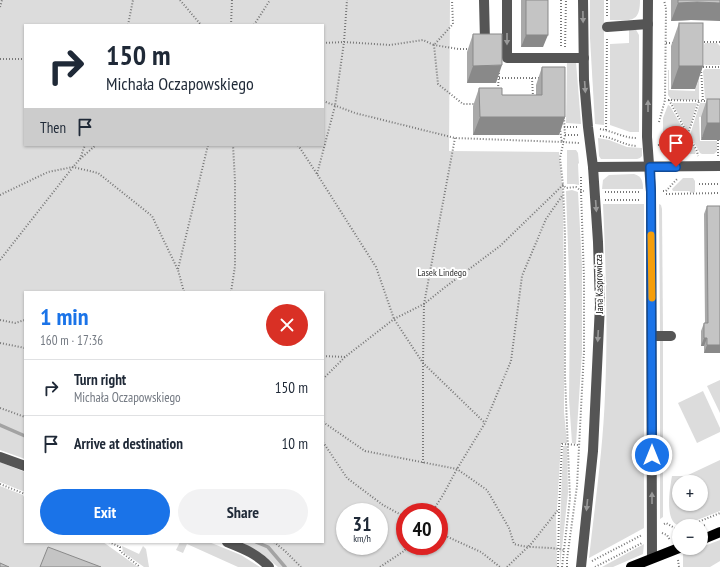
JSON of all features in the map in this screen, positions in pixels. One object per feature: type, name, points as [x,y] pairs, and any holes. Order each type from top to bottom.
[{"type":"main road","points":[[708,537],[720,532]]},
{"type":"main road","points":[[631,567],[652,562],[672,548]]},
{"type":"street","points":[[484,0],[485,41]]},
{"type":"street","points":[[506,0],[507,58],[584,58]]},
{"type":"street","name":"Jana Kasprowicza","points":[[583,0],[584,80],[595,196],[600,313],[593,451],[584,565]]},
{"type":"street","points":[[648,0],[648,145],[651,196],[652,336],[652,562]]},
{"type":"street","points":[[607,27],[648,24]]},
{"type":"street","points":[[593,167],[693,166],[719,162]]},
{"type":"street","points":[[652,336],[671,336]]},
{"type":"street","points":[[0,457],[24,466]]},
{"type":"street","points":[[229,543],[253,554],[269,567]]},
{"type":"path","points":[[128,24],[132,0]]},
{"type":"path","points":[[180,0],[200,24]]},
{"type":"path","points":[[231,24],[232,0]]},
{"type":"path","points":[[255,24],[270,0]]},
{"type":"path","points":[[317,174],[335,106],[344,42],[347,0]]},
{"type":"path","points":[[452,0],[452,24],[434,45],[438,84],[463,104],[477,104]]},
{"type":"path","points":[[561,0],[561,59]]},
{"type":"path","points":[[606,130],[607,0]]},
{"type":"path","points":[[659,122],[665,100],[666,9],[664,0]]},
{"type":"path","points":[[0,7],[2,1]]},
{"type":"path","points":[[324,43],[344,42],[390,45],[423,40],[434,45],[458,49],[471,48]]},
{"type":"path","points":[[666,43],[680,42]]},
{"type":"path","points":[[694,42],[720,42]]},
{"type":"path","points":[[702,42],[702,48]]},
{"type":"path","points":[[0,58],[24,59]]},
{"type":"path","points":[[701,61],[703,101]]},
{"type":"path","points":[[694,67],[720,67]]},
{"type":"path","points":[[498,91],[499,71]]},
{"type":"path","points":[[499,78],[547,78]]},
{"type":"path","points":[[532,78],[533,98]]},
{"type":"path","points":[[665,100],[709,101]]},
{"type":"path","points":[[669,100],[698,151],[698,157]]},
{"type":"path","points":[[324,101],[355,113],[455,138],[579,143]]},
{"type":"path","points":[[688,134],[699,101]]},
{"type":"path","points":[[560,127],[562,142],[560,158],[563,185],[565,235],[565,377],[570,498],[562,567]]},
{"type":"path","points":[[562,142],[565,136],[589,135],[603,136],[632,145],[667,144],[680,157],[693,166]]},
{"type":"path","points":[[424,463],[424,304],[455,138]]},
{"type":"path","points":[[718,140],[719,162]]},
{"type":"path","points":[[80,159],[86,146]]},
{"type":"path","points":[[0,260],[73,167],[95,146]]},
{"type":"path","points":[[178,270],[208,146]]},
{"type":"path","points":[[231,291],[235,266],[234,146]]},
{"type":"path","points":[[299,146],[376,266],[394,319],[423,363],[485,423]]},
{"type":"path","points":[[0,195],[48,172],[73,167],[98,173],[152,216],[178,270],[184,291]]},
{"type":"path","points":[[567,567],[576,486],[584,350],[584,278],[580,191],[582,172]]},
{"type":"path","points":[[698,184],[720,184]]},
{"type":"path","points":[[324,378],[345,357],[394,319],[424,304],[500,246],[563,185]]},
{"type":"path","points":[[563,185],[566,188],[576,187],[580,191],[595,196],[651,196],[666,193],[720,194]]},
{"type":"path","points":[[438,503],[485,423],[511,362],[522,276],[546,220],[563,195]]},
{"type":"path","points":[[595,196],[651,196]]},
{"type":"path","points":[[0,320],[15,323],[24,320]]},
{"type":"path","points":[[0,343],[24,348]]},
{"type":"path","points":[[324,356],[345,357]]},
{"type":"path","points":[[0,408],[24,417]]},
{"type":"path","points":[[324,423],[364,452],[457,470],[487,490],[509,528],[514,544],[523,547],[558,548],[564,550]]},
{"type":"path","points":[[324,444],[347,478],[383,505],[396,512]]},
{"type":"path","points":[[558,567],[558,509],[562,444],[579,445]]},
{"type":"path","points":[[0,484],[24,494]]},
{"type":"path","points":[[507,567],[529,547],[558,509]]},
{"type":"path","points":[[705,519],[720,513]]},
{"type":"path","points":[[663,524],[666,523],[672,526]]},
{"type":"path","points":[[659,533],[664,533],[672,541]]},
{"type":"path","points":[[584,565],[645,534]]},
{"type":"path","points":[[448,537],[481,552],[500,567]]},
{"type":"path","points":[[595,567],[644,541]]},
{"type":"path","points":[[111,543],[120,547],[120,551],[140,567]]},
{"type":"path","points":[[275,543],[301,567]]},
{"type":"path","points":[[380,567],[398,555]]},
{"type":"green space","name":"Lasek Lindego","points":[[0,0],[450,0],[449,151],[559,152],[563,195],[564,412],[567,443],[561,443],[556,515],[557,567],[278,567],[262,554],[243,543],[324,543],[324,291],[24,291],[24,459],[0,450]]},
{"type":"green space","points":[[590,0],[604,0],[604,125],[595,124],[590,38]]},
{"type":"green space","points":[[610,0],[640,0],[640,8],[636,17],[628,20],[610,20]]},
{"type":"green space","points":[[635,28],[639,35],[639,132],[630,132],[610,125],[610,44],[629,43],[629,30]]},
{"type":"green space","points":[[705,43],[717,43],[720,46],[720,65],[704,64]]},
{"type":"green space","points":[[567,62],[576,62],[581,124],[566,123]]},
{"type":"green space","points":[[696,69],[699,70],[699,100],[672,100],[668,95],[668,70],[669,90],[695,91]]},
{"type":"green space","points":[[705,69],[720,69],[720,99],[705,99],[703,71]]},
{"type":"green space","points":[[672,103],[697,103],[688,132]]},
{"type":"green space","points":[[700,103],[715,103],[715,116],[699,117],[700,141],[717,141],[717,151],[714,154],[700,153],[690,135]]},
{"type":"green space","points":[[668,105],[696,151],[695,154],[681,154],[671,144],[663,142],[663,118]]},
{"type":"green space","points":[[598,138],[609,140],[627,147],[642,148],[642,156],[637,159],[601,159],[599,156]]},
{"type":"green space","points":[[567,150],[576,150],[578,153],[579,185],[567,184]]},
{"type":"green space","points":[[634,174],[639,176],[642,180],[643,189],[602,189],[603,180],[609,175]]},
{"type":"green space","points":[[683,178],[693,178],[695,181],[695,192],[673,191],[672,189]]},
{"type":"green space","points":[[572,190],[578,192],[582,266],[582,352],[576,444],[572,443],[569,399],[570,302],[566,191]]},
{"type":"green space","points":[[603,204],[644,204],[644,528],[589,558],[601,456],[605,395],[606,300]]},
{"type":"green space","points":[[659,204],[661,205],[662,209],[663,333],[660,333]]},
{"type":"green space","points":[[663,339],[663,517],[660,519],[660,341]]},
{"type":"green space","points":[[720,380],[720,413],[707,386]]},
{"type":"green space","points":[[703,391],[720,428],[720,432],[697,443],[678,403]]},
{"type":"green space","points":[[563,446],[567,446],[568,493],[560,566],[560,529]]},
{"type":"green space","points":[[720,460],[720,511],[700,519],[672,520],[669,497],[672,476],[672,511],[708,511],[708,475],[688,475]]},
{"type":"green space","points":[[0,462],[24,472],[24,492],[0,482]]},
{"type":"green space","points":[[0,486],[23,495],[24,497],[24,543],[104,543],[138,567],[0,567]]},
{"type":"green space","points":[[720,540],[720,561],[710,567],[683,567],[683,555],[708,555],[708,545]]},
{"type":"green space","points":[[180,543],[211,543],[241,555],[260,567],[238,567],[187,544],[183,553],[176,550]]},
{"type":"green space","points":[[644,544],[643,554],[613,567],[602,567]]},
{"type":"green space","points":[[122,546],[139,554],[143,546],[146,549],[149,567],[144,567],[123,552]]},
{"type":"building","points":[[526,0],[548,0],[548,35],[526,35]]},
{"type":"building","points":[[678,0],[720,0],[720,3],[678,3]]},
{"type":"building","points":[[679,23],[703,23],[703,66],[679,66]]},
{"type":"building","points":[[473,34],[502,34],[502,65],[473,66]]},
{"type":"building","points":[[542,67],[565,67],[565,117],[480,117],[479,88],[502,88],[502,95],[542,95]]},
{"type":"building","points":[[707,99],[720,99],[720,123],[707,123]]},
{"type":"building","points":[[707,206],[720,206],[720,345],[707,345],[707,338],[704,338],[704,323],[708,323]]},
{"type":"building","points":[[48,547],[101,567],[40,567]]},
{"type":"building","points":[[0,563],[9,567],[0,567]]},
{"type":"waterway","points":[[0,425],[24,436]]},
{"type":"waterway","points":[[258,543],[268,547],[285,567]]},
{"type":"slow traffic","points":[[651,235],[652,298]]},
{"type":"route","points":[[652,455],[650,167],[676,167]]}]
